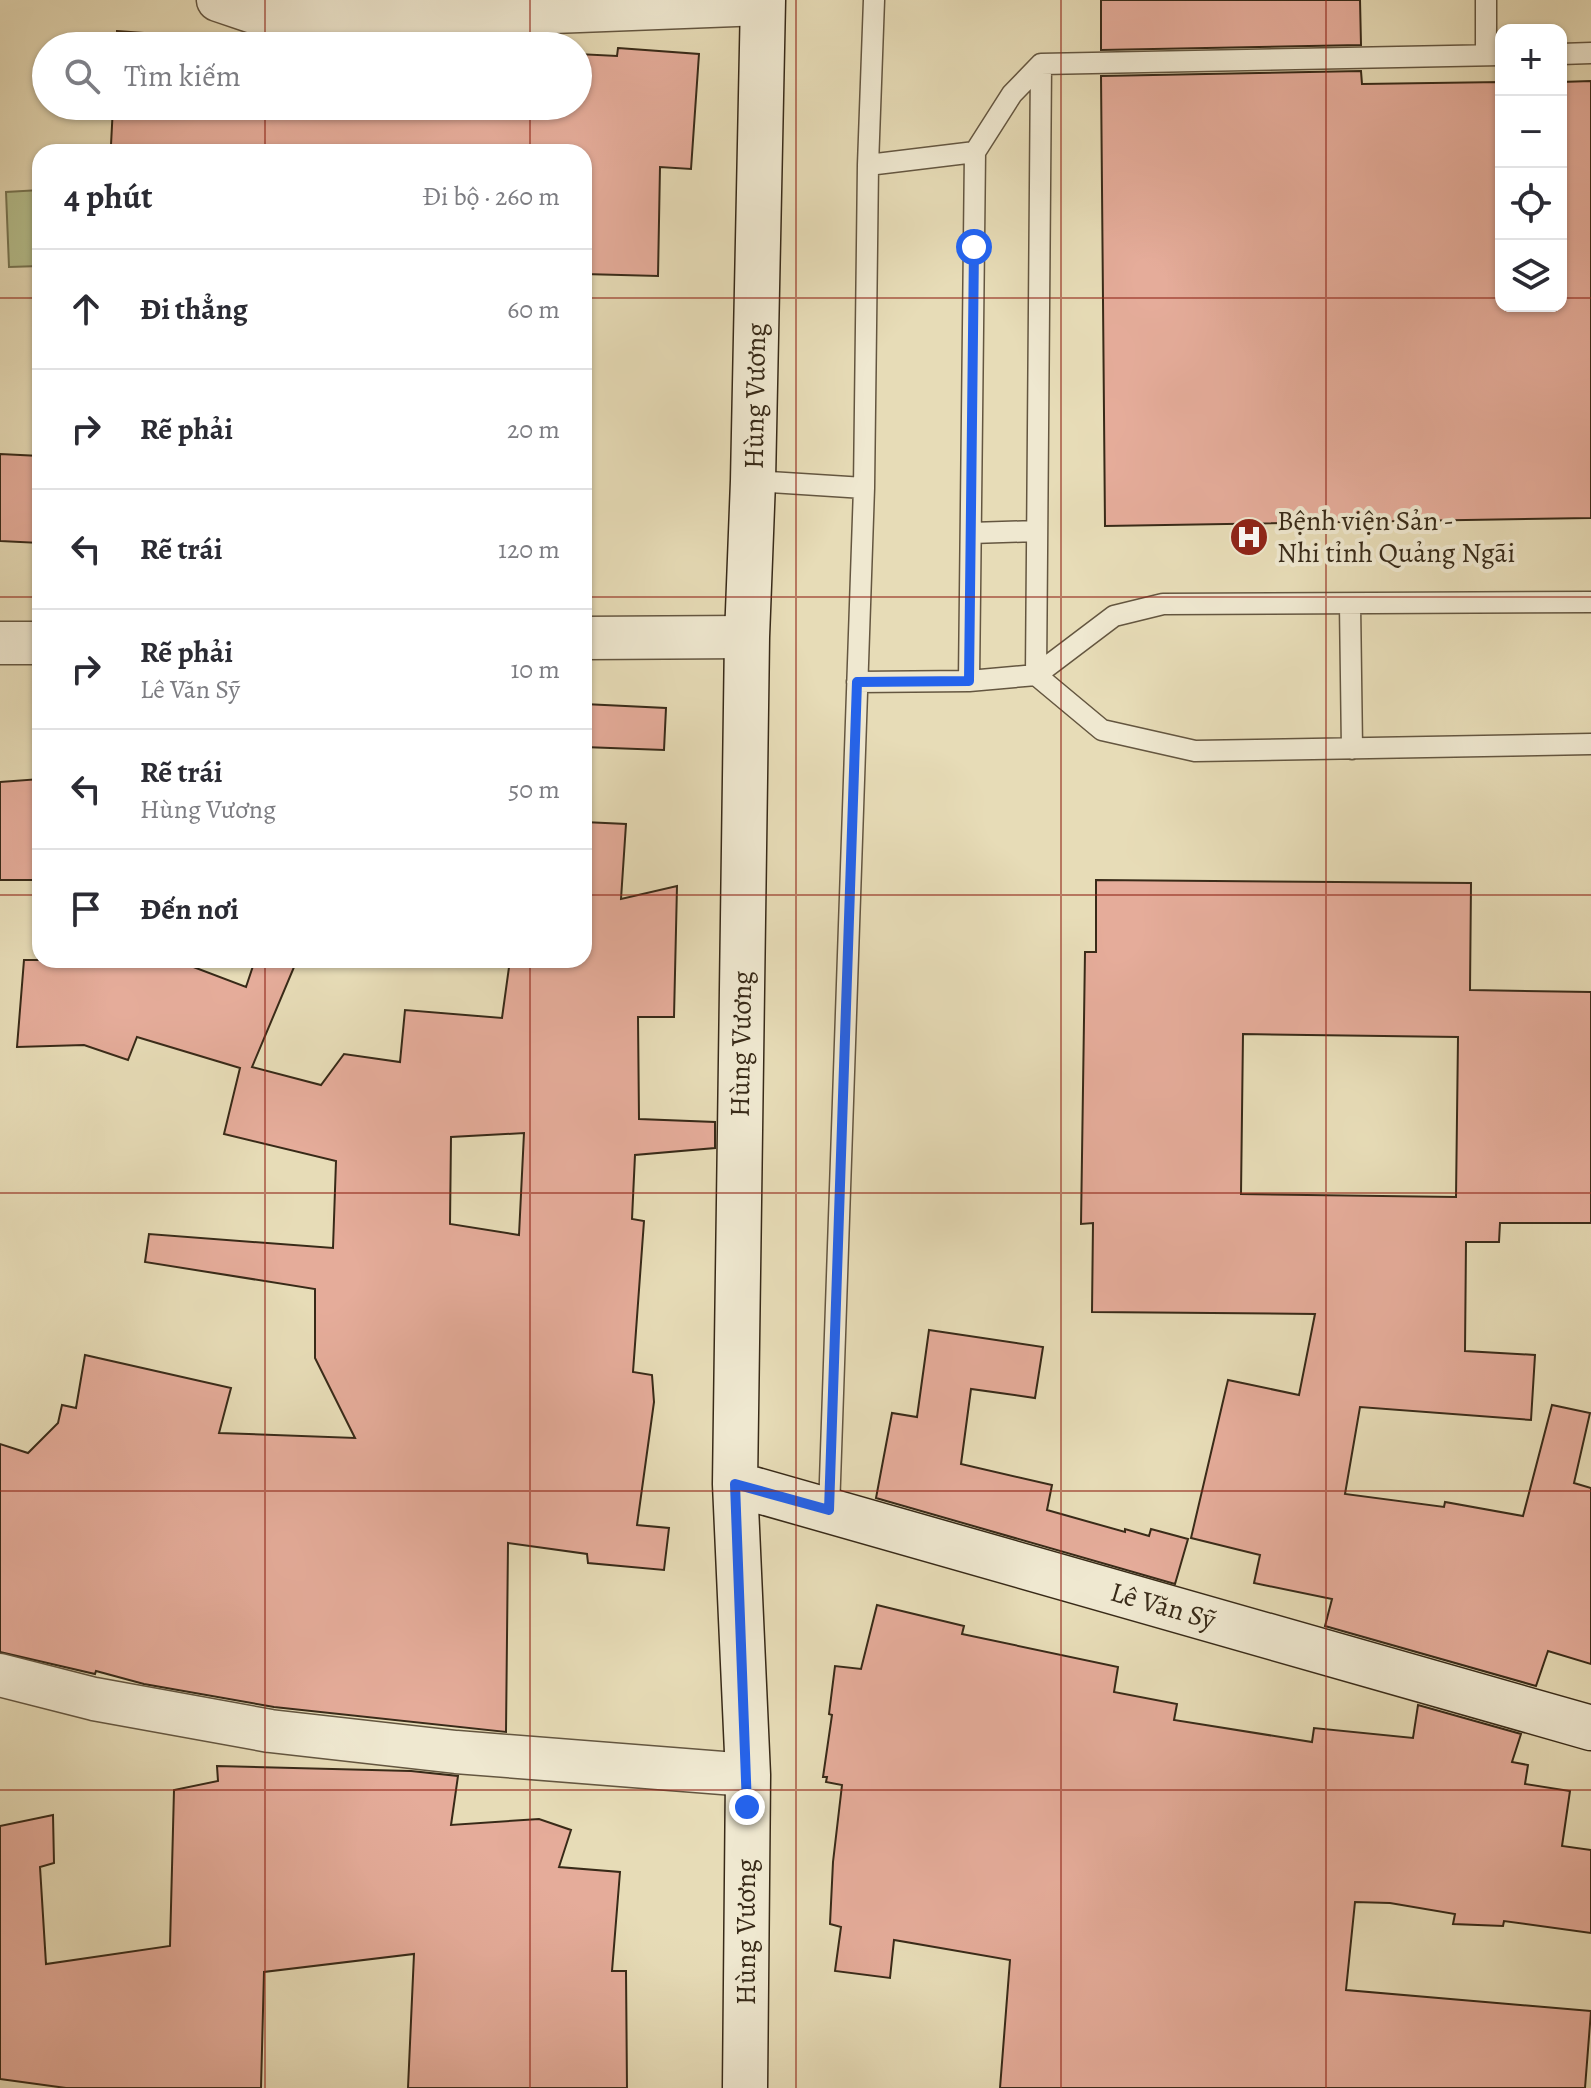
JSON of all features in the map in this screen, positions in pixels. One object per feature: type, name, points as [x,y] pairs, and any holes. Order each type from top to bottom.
[{"type":"main road","name":"Hùng Vương","points":[[745,2088],[748,1775],[735,1484],[747,637],[762,2]]},
{"type":"main road","name":"Lê Văn Sỹ","points":[[735,1484],[1591,1728]]},
{"type":"street","points":[[218,0],[274,19],[762,2]]},
{"type":"street","points":[[592,638],[747,637]]},
{"type":"street","points":[[0,643],[32,643]]},
{"type":"street","points":[[0,1675],[94,1699],[270,1731],[456,1752],[748,1775]]},
{"type":"lane","points":[[829,1510],[864,488],[868,165],[874,0]]},
{"type":"lane","points":[[969,681],[975,152],[1012,94],[1041,64],[1494,55],[1486,0]]},
{"type":"lane","points":[[1567,54],[1591,53]]},
{"type":"lane","points":[[1036,675],[1041,64]]},
{"type":"lane","points":[[868,165],[975,152]]},
{"type":"lane","points":[[753,481],[864,488]]},
{"type":"lane","points":[[971,533],[1037,531]]},
{"type":"lane","points":[[857,682],[969,681],[1036,675],[1114,616],[1163,604],[1591,602]]},
{"type":"lane","points":[[1350,604],[1352,749]]},
{"type":"lane","points":[[1036,675],[1102,730],[1195,751],[1591,744]]},
{"type":"green space","points":[[32,190],[32,266],[9,267],[6,192]]},
{"type":"building","points":[[1101,0],[1360,0],[1361,45],[1101,50]]},
{"type":"building","points":[[618,48],[699,54],[691,169],[660,167],[658,276],[592,274],[592,144],[111,144],[112,120],[592,120],[592,55],[617,56]]},
{"type":"building","points":[[1361,71],[1362,84],[1495,82],[1495,312],[1567,312],[1567,82],[1591,81],[1591,518],[1105,526],[1101,76]]},
{"type":"building","points":[[0,454],[32,456],[32,543],[0,541]]},
{"type":"building","points":[[592,704],[666,708],[664,750],[592,747]]},
{"type":"building","points":[[32,780],[32,880],[0,880],[0,782]]},
{"type":"building","points":[[592,822],[626,824],[621,899],[677,886],[674,1017],[638,1017],[639,1119],[715,1122],[715,1148],[635,1155],[632,1219],[644,1221],[633,1372],[652,1375],[654,1402],[637,1525],[669,1528],[664,1570],[588,1563],[587,1554],[508,1543],[506,1732],[274,1707],[144,1684],[0,1652],[0,1444],[28,1453],[58,1423],[62,1405],[76,1408],[85,1355],[231,1388],[219,1433],[355,1438],[315,1358],[315,1289],[145,1262],[149,1234],[333,1248],[336,1161],[224,1134],[240,1068],[137,1037],[128,1060],[84,1045],[17,1047],[24,960],[32,960],[32,968],[196,968],[246,987],[252,968],[294,968],[252,1067],[321,1085],[344,1054],[400,1062],[405,1010],[502,1018],[509,968],[592,968]],"holes":[[[524,1133],[519,1235],[450,1224],[451,1137]]]},
{"type":"building","points":[[1096,880],[1471,883],[1470,990],[1591,992],[1591,1223],[1500,1223],[1499,1242],[1466,1242],[1465,1351],[1535,1355],[1531,1420],[1360,1407],[1345,1494],[1444,1507],[1445,1502],[1523,1516],[1552,1405],[1590,1413],[1574,1483],[1591,1488],[1591,1664],[1548,1651],[1536,1686],[1325,1626],[1332,1599],[1254,1583],[1260,1555],[1191,1538],[1228,1380],[1299,1395],[1315,1314],[1092,1312],[1093,1223],[1081,1224],[1085,952],[1096,952]],"holes":[[[1243,1034],[1458,1037],[1456,1197],[1241,1194]]]},
{"type":"building","points":[[929,1330],[1043,1347],[1035,1398],[971,1389],[961,1464],[1052,1485],[1047,1510],[1125,1532],[1125,1529],[1149,1536],[1151,1529],[1188,1539],[1175,1584],[876,1498],[892,1413],[917,1417]]},
{"type":"building","points":[[877,1605],[964,1626],[962,1634],[1118,1667],[1114,1692],[1177,1704],[1174,1720],[1312,1742],[1314,1728],[1413,1738],[1418,1705],[1521,1734],[1512,1762],[1528,1765],[1525,1784],[1570,1791],[1562,1846],[1591,1850],[1591,1933],[1504,1921],[1503,1926],[1453,1924],[1455,1914],[1390,1903],[1355,1902],[1346,1990],[1591,2011],[1585,2088],[1000,2088],[1010,1960],[894,1940],[890,1978],[835,1971],[841,1927],[830,1924],[842,1785],[826,1782],[827,1777],[823,1777],[832,1715],[829,1714],[835,1666],[861,1669]]},
{"type":"building","points":[[217,1766],[411,1771],[458,1776],[451,1825],[539,1819],[571,1830],[559,1867],[620,1872],[612,1971],[626,1971],[627,2088],[408,2088],[414,1954],[264,1972],[261,2088],[66,2088],[0,2079],[0,1826],[53,1815],[54,1863],[40,1867],[46,1964],[170,1946],[174,1790],[218,1781]]},
{"type":"place","name":"Bệnh viện Sản - Nhi tỉnh Quảng Ngãi","points":[[1249,537]]},
{"type":"route","points":[[747,1807],[735,1484],[829,1510],[857,682],[969,681],[974,247]]}]
